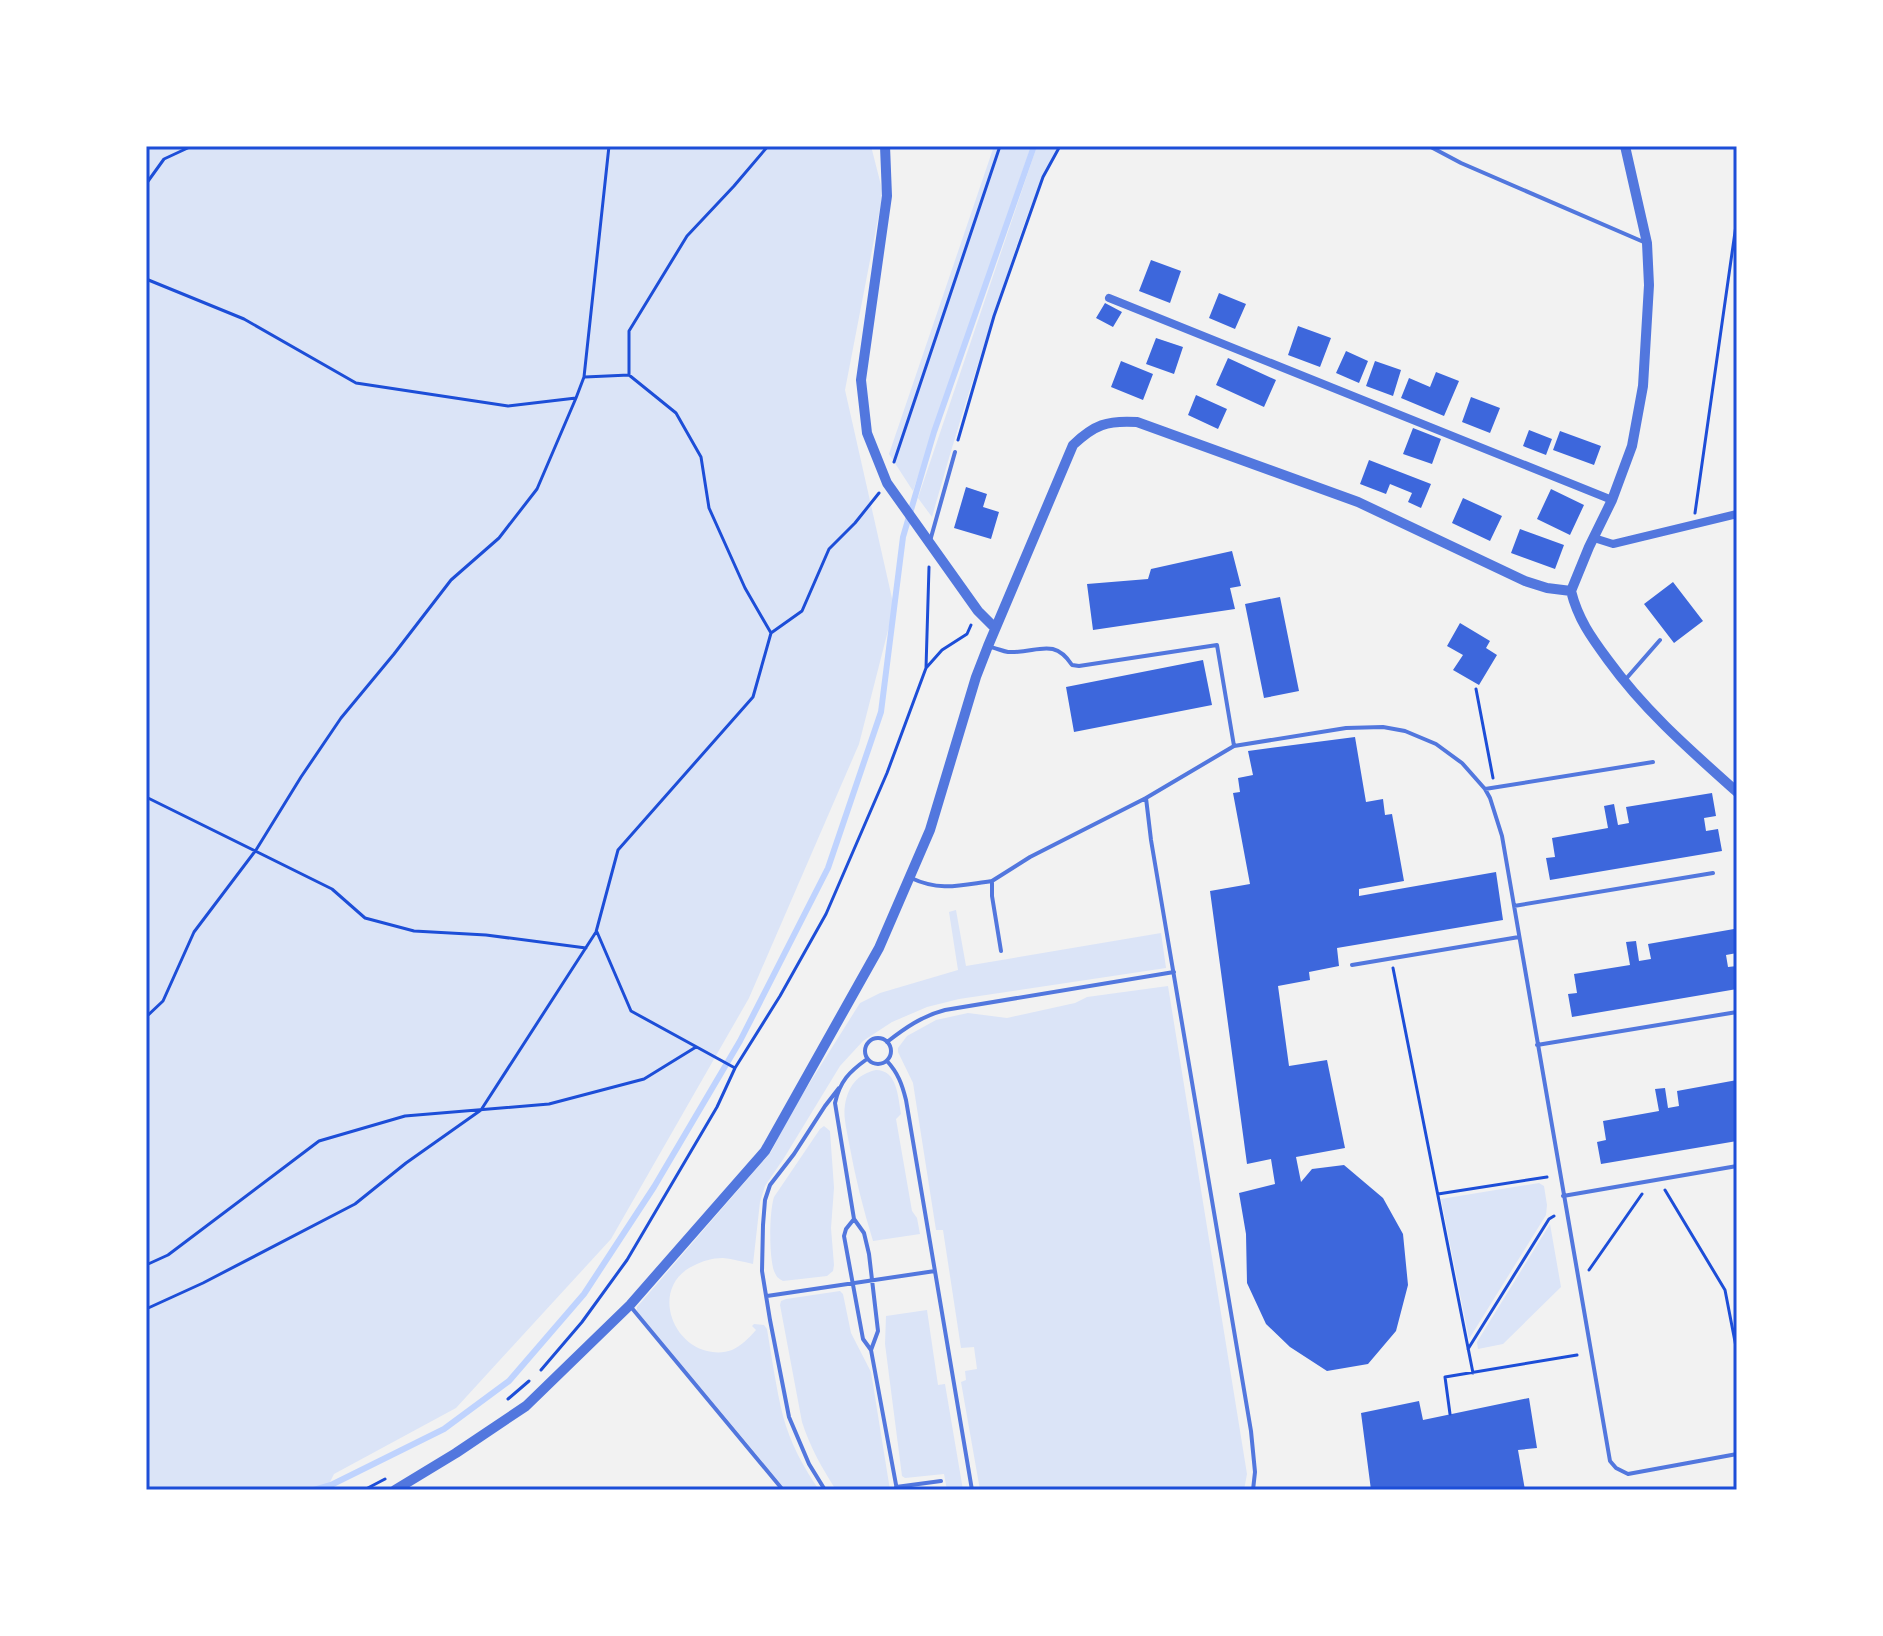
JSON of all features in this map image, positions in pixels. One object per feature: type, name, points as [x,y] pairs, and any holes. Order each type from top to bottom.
[{"type":"street","points":[[885,146],[887,196],[861,380],[867,433],[887,483],[978,611],[995,628]]},
{"type":"street","points":[[1625,146],[1647,243],[1649,285],[1643,386],[1632,446],[1612,500],[1571,591],[1583,625],[1624,682],[1665,727],[1737,792]]},
{"type":"street","points":[[1109,298],[1612,500]]},
{"type":"street","points":[[395,1490],[526,1406],[630,1305],[765,1151],[879,948],[930,830],[976,677],[995,628],[1073,445],[1086,433],[1102,424],[1137,422],[1358,502],[1525,581],[1571,591]]},
{"type":"street","points":[[1594,538],[1613,544],[1737,514]]},
{"type":"lane","points":[[1429,146],[1461,163],[1647,243]]},
{"type":"lane","points":[[930,544],[955,452]]},
{"type":"lane","points":[[1624,682],[1660,640]]},
{"type":"lane","points":[[988,646],[1007,652],[1054,648],[1066,656],[1072,665],[1079,666],[1217,645],[1234,746]]},
{"type":"lane","points":[[909,877],[932,886],[947,887],[992,881],[1040,851],[1146,798],[1234,746],[1373,726],[1393,728],[1436,744],[1462,763],[1485,789],[1499,824],[1612,1465],[1628,1474],[1737,1454]]},
{"type":"lane","points":[[1485,789],[1653,762]]},
{"type":"lane","points":[[1146,798],[1251,1431],[1255,1472],[1253,1490]]},
{"type":"lane","points":[[1514,906],[1713,873]]},
{"type":"lane","points":[[992,881],[1001,951]]},
{"type":"lane","points":[[1352,965],[1519,937]]},
{"type":"lane","points":[[887,1042],[932,1013],[1174,972]]},
{"type":"lane","points":[[1537,1045],[1737,1012]]},
{"type":"lane","points":[[879,1038],[887,1042],[891,1054],[887,1061],[874,1064],[867,1059],[864,1051],[871,1040],[879,1038]]},
{"type":"lane","points":[[825,1490],[809,1464],[789,1417],[762,1271],[765,1200],[770,1185],[850,1071],[867,1059]]},
{"type":"lane","points":[[887,1061],[897,1073],[904,1092],[972,1490]]},
{"type":"lane","points":[[839,1088],[835,1103],[854,1219],[864,1233],[869,1254],[878,1331],[871,1350]]},
{"type":"lane","points":[[1563,1196],[1737,1166]]},
{"type":"lane","points":[[854,1219],[844,1236],[863,1339],[871,1350],[897,1488],[941,1481]]},
{"type":"lane","points":[[766,1296],[935,1271]]},
{"type":"lane","points":[[630,1305],[783,1490]]},
{"type":"path","points":[[146,184],[164,159],[192,146]]},
{"type":"path","points":[[146,1017],[163,1001],[194,932],[256,850],[341,718],[451,580],[499,538],[537,489],[584,377],[609,146]]},
{"type":"path","points":[[629,375],[629,331],[687,236],[768,146]]},
{"type":"path","points":[[146,1309],[355,1204],[481,1110],[596,932],[618,850],[753,697],[771,633],[802,611],[829,549],[887,483],[1000,146]]},
{"type":"path","points":[[955,452],[994,316],[1043,177],[1060,146]]},
{"type":"path","points":[[1693,524],[1737,218]]},
{"type":"path","points":[[146,279],[244,319],[356,383],[508,406],[576,398]]},
{"type":"path","points":[[584,377],[629,375],[676,413],[701,457],[709,508],[745,588],[771,633]]},
{"type":"path","points":[[504,1403],[539,1372],[582,1322],[627,1260],[826,914],[887,773],[926,668],[930,544]]},
{"type":"path","points":[[926,668],[942,650],[967,634],[978,611]]},
{"type":"path","points":[[1476,689],[1493,778]]},
{"type":"path","points":[[146,797],[332,889],[365,918],[414,931],[486,935],[586,948]]},
{"type":"path","points":[[596,932],[631,1011],[735,1068]]},
{"type":"path","points":[[1391,958],[1473,1373]]},
{"type":"path","points":[[146,1265],[168,1255],[319,1141],[405,1116],[549,1104],[644,1079],[696,1047]]},
{"type":"path","points":[[1438,1194],[1547,1177]]},
{"type":"path","points":[[1659,1179],[1725,1290],[1737,1352]]},
{"type":"path","points":[[1589,1270],[1651,1181]]},
{"type":"path","points":[[1468,1349],[1549,1219],[1554,1216]]},
{"type":"path","points":[[1450,1414],[1445,1377],[1577,1355]]},
{"type":"path","points":[[364,1490],[395,1474]]},
{"type":"shaded area","points":[[146,146],[871,146],[883,193],[845,390],[894,607],[859,744],[749,998],[611,1239],[456,1408],[334,1474],[326,1490],[146,1490]]},
{"type":"shaded area","points":[[994,146],[1031,146],[913,491],[889,454]]},
{"type":"shaded area","points":[[1037,146],[1058,146],[1019,238],[932,517],[918,498]]},
{"type":"shaded area","points":[[956,910],[966,966],[1161,933],[1166,968],[959,999],[927,1007],[892,1022],[863,1041],[840,1066],[765,1186],[760,1202],[753,1264],[727,1258],[707,1260],[681,1275],[673,1286],[670,1312],[683,1336],[694,1345],[710,1352],[726,1352],[748,1339],[756,1330],[752,1326],[754,1324],[764,1325],[767,1329],[786,1426],[798,1455],[819,1490],[786,1490],[637,1311],[637,1307],[771,1152],[792,1111],[860,1003],[880,993],[958,970],[949,912]]},
{"type":"shaded area","points":[[1168,986],[1247,1474],[1244,1490],[980,1490],[961,1382],[966,1380],[965,1371],[977,1369],[974,1347],[961,1348],[943,1230],[936,1230],[913,1083],[898,1048],[907,1036],[936,1020],[968,1013],[1007,1018],[1075,1003],[1087,997]]},
{"type":"shaded area","points":[[876,1070],[888,1074],[897,1092],[901,1114],[896,1119],[912,1211],[917,1218],[920,1234],[873,1241],[854,1168],[845,1110],[846,1098],[854,1082]]},
{"type":"shaded area","points":[[824,1126],[830,1131],[834,1188],[831,1228],[833,1271],[827,1276],[783,1281],[778,1278],[772,1264],[772,1204]]},
{"type":"shaded area","points":[[1539,1183],[1544,1186],[1546,1215],[1469,1339],[1441,1199]]},
{"type":"shaded area","points":[[1550,1224],[1561,1287],[1503,1344],[1478,1349],[1477,1342]]},
{"type":"shaded area","points":[[840,1291],[851,1333],[871,1372],[890,1490],[836,1490],[802,1422],[781,1301]]},
{"type":"shaded area","points":[[927,1310],[938,1385],[945,1384],[963,1490],[947,1490],[944,1474],[902,1476],[885,1344],[886,1316]]},
{"type":"building","points":[[1151,260],[1181,271],[1170,303],[1139,291]]},
{"type":"building","points":[[1219,293],[1246,304],[1235,329],[1209,318]]},
{"type":"building","points":[[1105,303],[1122,312],[1113,327],[1096,318]]},
{"type":"building","points":[[1298,326],[1331,338],[1320,367],[1288,355]]},
{"type":"building","points":[[1156,338],[1183,347],[1174,374],[1146,364]]},
{"type":"building","points":[[1346,351],[1368,361],[1359,383],[1336,373]]},
{"type":"building","points":[[1228,358],[1276,380],[1264,407],[1216,385]]},
{"type":"building","points":[[1121,361],[1153,374],[1143,400],[1111,387]]},
{"type":"building","points":[[1375,361],[1401,370],[1393,396],[1366,386]]},
{"type":"building","points":[[1436,372],[1459,381],[1444,416],[1401,398],[1409,378],[1430,387]]},
{"type":"building","points":[[1196,395],[1227,409],[1218,429],[1188,415]]},
{"type":"building","points":[[1471,397],[1500,408],[1490,433],[1462,422]]},
{"type":"building","points":[[1413,428],[1441,439],[1432,464],[1403,454]]},
{"type":"building","points":[[1529,430],[1552,439],[1546,455],[1523,446]]},
{"type":"building","points":[[1560,431],[1601,446],[1594,465],[1553,450]]},
{"type":"building","points":[[1369,460],[1431,484],[1421,508],[1408,502],[1412,493],[1390,484],[1386,494],[1360,484]]},
{"type":"building","points":[[966,487],[987,494],[983,507],[999,512],[991,539],[954,528]]},
{"type":"building","points":[[1551,489],[1584,505],[1570,535],[1537,519]]},
{"type":"building","points":[[1463,498],[1502,516],[1490,541],[1452,523]]},
{"type":"building","points":[[1520,529],[1564,545],[1555,569],[1511,553]]},
{"type":"building","points":[[1232,551],[1241,586],[1230,588],[1235,609],[1093,630],[1087,584],[1148,579],[1151,569]]},
{"type":"building","points":[[1673,582],[1703,621],[1674,643],[1644,604]]},
{"type":"building","points":[[1280,597],[1299,691],[1264,698],[1245,604]]},
{"type":"building","points":[[1460,623],[1490,641],[1486,648],[1497,655],[1479,685],[1453,670],[1463,655],[1447,646]]},
{"type":"building","points":[[1203,660],[1212,705],[1074,732],[1066,687]]},
{"type":"building","points":[[1355,737],[1366,802],[1383,799],[1385,815],[1392,814],[1404,881],[1359,889],[1359,896],[1496,872],[1503,920],[1337,948],[1339,966],[1309,972],[1310,980],[1278,986],[1289,1066],[1327,1060],[1345,1148],[1296,1157],[1301,1182],[1312,1169],[1344,1165],[1383,1198],[1403,1234],[1408,1285],[1396,1331],[1368,1364],[1327,1371],[1290,1347],[1266,1324],[1247,1283],[1246,1234],[1239,1193],[1275,1184],[1271,1159],[1247,1164],[1210,891],[1250,884],[1233,793],[1240,792],[1238,778],[1253,775],[1248,751]]},
{"type":"building","points":[[1712,793],[1716,816],[1704,818],[1706,831],[1718,829],[1722,851],[1550,880],[1546,858],[1555,857],[1552,838],[1608,828],[1604,806],[1614,804],[1618,825],[1629,823],[1626,807]]},
{"type":"building","points":[[1734,929],[1737,953],[1726,955],[1728,967],[1737,966],[1737,989],[1572,1017],[1568,994],[1577,993],[1574,974],[1630,965],[1626,942],[1636,941],[1639,961],[1651,959],[1648,944]]},
{"type":"building","points":[[1737,1080],[1737,1141],[1601,1164],[1597,1142],[1606,1140],[1603,1121],[1659,1111],[1655,1089],[1665,1088],[1668,1108],[1679,1106],[1677,1091]]},
{"type":"building","points":[[1529,1398],[1537,1448],[1518,1450],[1525,1490],[1371,1490],[1361,1413],[1419,1401],[1423,1420]]},
{"type":"waterway","points":[[314,1490],[331,1485],[444,1429],[509,1381],[584,1294],[654,1187],[740,1041],[828,868],[881,712],[903,537],[934,432],[1034,146]]}]
